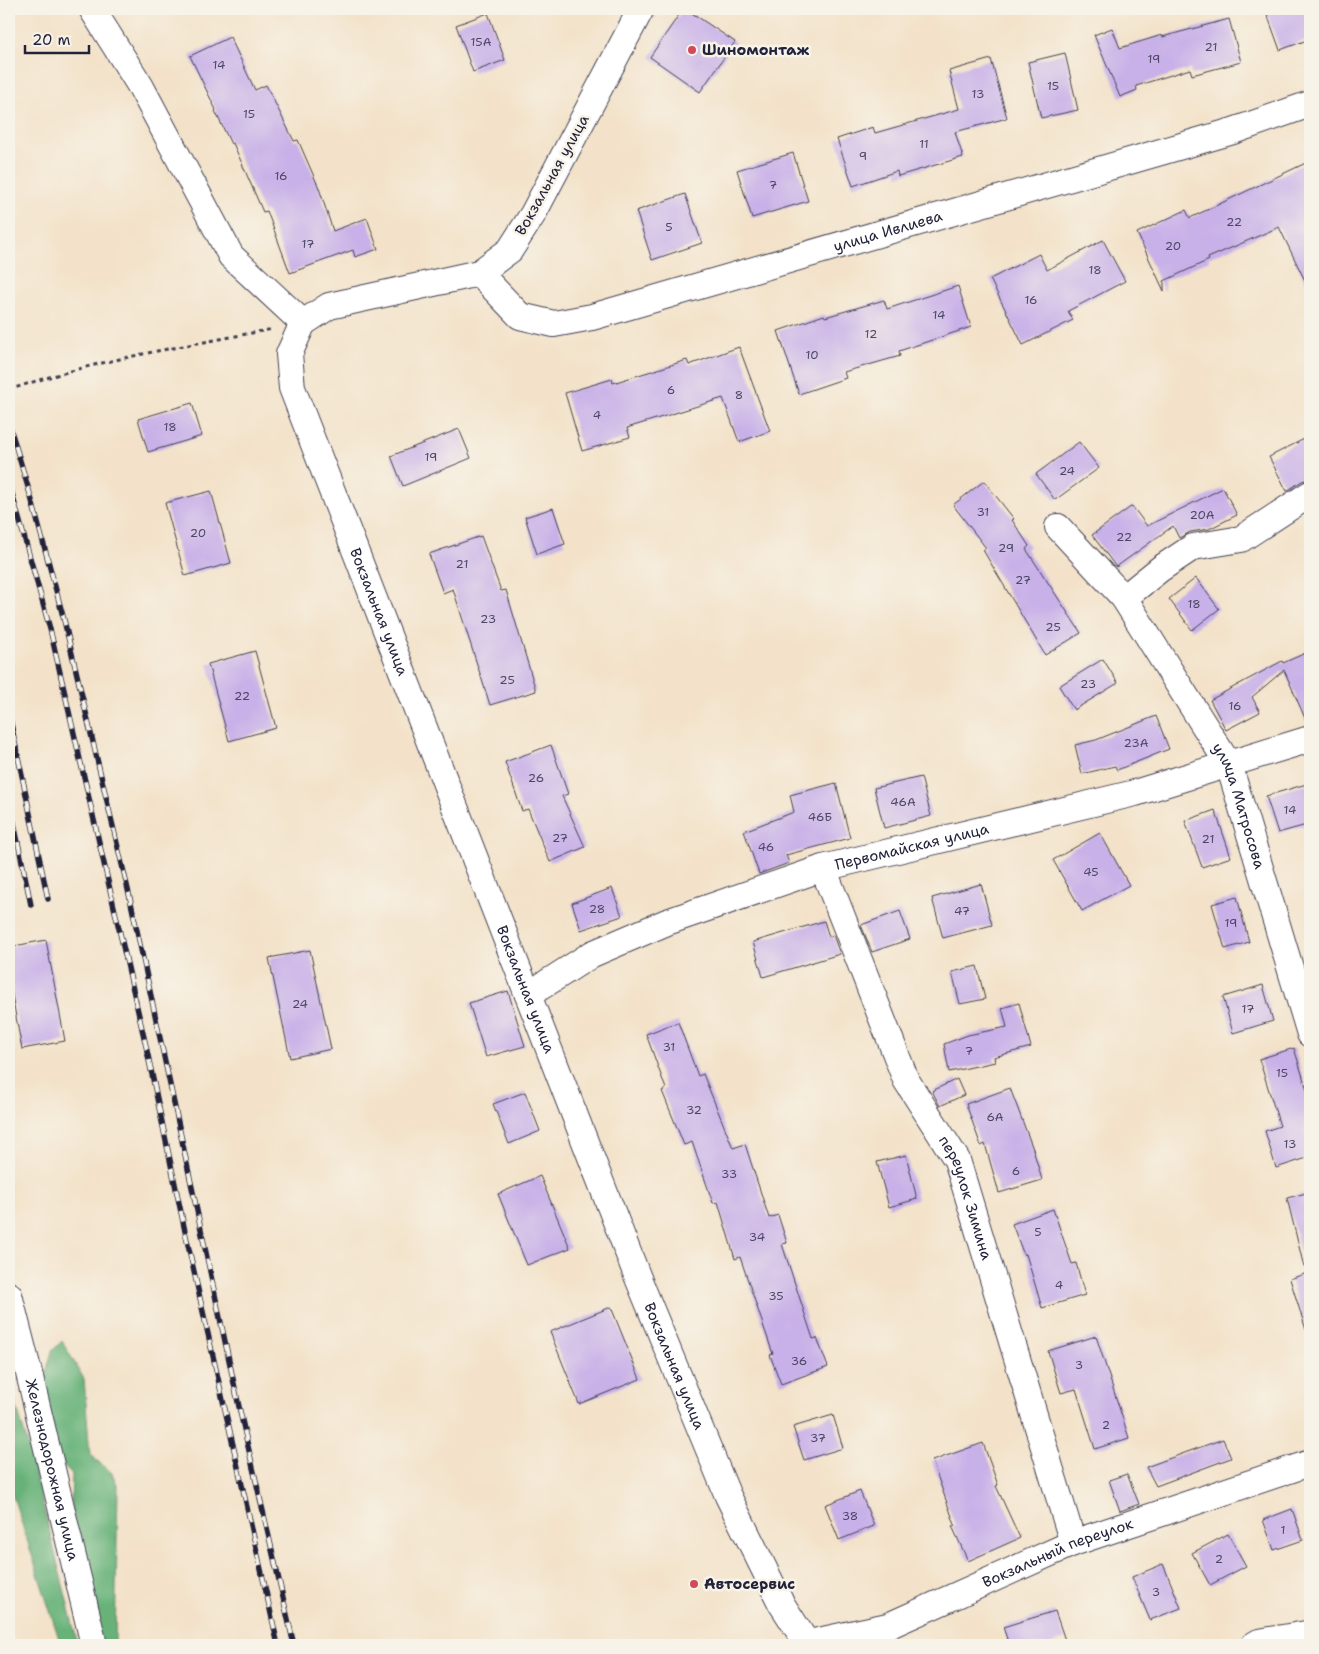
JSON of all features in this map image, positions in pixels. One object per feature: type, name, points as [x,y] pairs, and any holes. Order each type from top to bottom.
[{"type":"street","points":[[92,9],[141,86],[231,256],[303,322]]},
{"type":"street","name":"Вокзальная улица","points":[[641,9],[533,214],[510,250],[479,274],[329,306],[303,322],[289,354],[292,388],[638,1278],[728,1496],[781,1603],[805,1644]]},
{"type":"street","name":"улица Ивлиева","points":[[479,274],[520,316],[554,324],[592,317],[1224,134],[1310,104]]},
{"type":"street","points":[[1124,598],[1160,569],[1193,547],[1241,539],[1310,494]]},
{"type":"street","name":"улица Матросова","points":[[1058,527],[1124,598],[1229,765],[1300,967],[1310,1034]]},
{"type":"street","name":"Первомайская улица","points":[[528,995],[601,951],[668,922],[823,868],[1135,793],[1310,739]]},
{"type":"street","name":"переулок Зимина","points":[[823,868],[906,1080],[957,1160],[1073,1543]]},
{"type":"street","name":"Железнодорожная улица","points":[[9,1296],[94,1645]]},
{"type":"street","name":"Вокзальный переулок","points":[[805,1644],[888,1626],[1073,1543],[1310,1463]]},
{"type":"street","points":[[1254,1645],[1259,1642],[1306,1634],[1310,1636]]},
{"type":"path","points":[[9,390],[32,382],[109,362],[303,322]]},
{"type":"green space","points":[[62,1341],[84,1379],[90,1455],[112,1473],[118,1487],[115,1645],[98,1645],[71,1504],[72,1475],[52,1454],[43,1384],[52,1351]]},
{"type":"green space","points":[[9,1381],[29,1449],[78,1645],[61,1645],[9,1484]]},
{"type":"building","name":"Шиномонтаж","points":[[683,9],[686,9],[735,42],[700,92],[650,57]]},
{"type":"building","points":[[1283,9],[1310,9],[1310,39],[1280,50],[1267,14]]},
{"type":"building","points":[[488,13],[505,60],[473,72],[456,25]]},
{"type":"building","points":[[1229,19],[1241,62],[1192,75],[1190,69],[1136,86],[1137,90],[1120,97],[1094,35],[1112,28],[1120,48],[1162,35],[1162,37]]},
{"type":"building","points":[[230,37],[255,90],[266,85],[294,141],[298,140],[319,188],[333,231],[367,218],[378,249],[355,257],[353,250],[290,273],[267,211],[263,212],[233,143],[231,144],[190,56]]},
{"type":"building","points":[[1065,53],[1078,110],[1041,118],[1028,62]]},
{"type":"building","points":[[991,59],[1007,118],[955,132],[963,157],[898,176],[897,171],[853,186],[837,139],[873,127],[875,133],[959,109],[949,71]]},
{"type":"building","points":[[793,153],[808,201],[752,218],[737,170]]},
{"type":"building","points":[[1310,161],[1310,291],[1279,227],[1208,258],[1209,260],[1164,281],[1164,291],[1137,233],[1186,210],[1190,218]]},
{"type":"building","points":[[685,194],[702,243],[652,260],[636,211]]},
{"type":"building","points":[[1103,240],[1125,281],[1068,311],[1073,320],[1023,345],[990,279],[1039,254],[1047,270]]},
{"type":"building","points":[[958,286],[971,327],[899,351],[900,356],[844,372],[846,378],[799,394],[778,331],[824,315],[825,317],[884,300],[887,309]]},
{"type":"building","points":[[739,347],[770,431],[739,442],[723,398],[627,428],[630,437],[582,451],[565,393],[612,379],[613,383],[687,360],[689,365]]},
{"type":"building","points":[[192,403],[202,436],[148,452],[138,419]]},
{"type":"building","points":[[459,429],[471,458],[403,486],[391,456]]},
{"type":"building","points":[[1310,436],[1310,479],[1302,481],[1287,491],[1269,457]]},
{"type":"building","points":[[1079,442],[1099,468],[1055,500],[1036,474]]},
{"type":"building","points":[[984,481],[1014,519],[1012,520],[1029,546],[1026,549],[1081,633],[1045,655],[983,550],[986,548],[953,505]]},
{"type":"building","points":[[1223,488],[1237,515],[1209,529],[1190,532],[1179,538],[1173,526],[1116,567],[1092,535],[1132,506],[1147,526]]},
{"type":"building","points":[[211,491],[231,563],[185,576],[165,503]]},
{"type":"building","points":[[553,508],[565,544],[537,554],[525,517]]},
{"type":"building","points":[[481,536],[501,591],[506,590],[536,691],[490,705],[453,589],[443,593],[429,554]]},
{"type":"building","points":[[1196,578],[1219,609],[1192,630],[1169,599]]},
{"type":"building","points":[[255,651],[276,728],[229,741],[208,664]]},
{"type":"building","points":[[1310,651],[1310,724],[1308,725],[1284,670],[1252,697],[1260,712],[1226,730],[1210,700],[1282,661],[1283,663]]},
{"type":"building","points":[[1103,659],[1118,683],[1074,710],[1059,686]]},
{"type":"building","points":[[1156,716],[1169,749],[1117,770],[1115,766],[1082,774],[1075,745],[1096,740]]},
{"type":"building","points":[[551,745],[568,794],[562,796],[585,847],[550,862],[528,809],[522,811],[505,762]]},
{"type":"building","points":[[921,777],[931,816],[884,828],[874,788]]},
{"type":"building","points":[[836,783],[850,838],[786,855],[789,863],[759,874],[744,831],[794,812],[790,795]]},
{"type":"building","points":[[1310,783],[1310,824],[1278,833],[1266,796]]},
{"type":"building","points":[[1215,810],[1231,857],[1202,867],[1185,821]]},
{"type":"building","points":[[1100,833],[1129,885],[1082,911],[1053,860]]},
{"type":"building","points":[[981,884],[992,925],[943,938],[932,898]]},
{"type":"building","points":[[612,888],[622,916],[581,930],[572,903]]},
{"type":"building","points":[[1237,897],[1249,942],[1225,949],[1212,904]]},
{"type":"building","points":[[900,911],[910,939],[872,952],[861,925]]},
{"type":"building","points":[[824,921],[829,937],[833,935],[840,954],[763,977],[753,942]]},
{"type":"building","points":[[46,940],[65,1041],[22,1049],[9,979],[9,947]]},
{"type":"building","points":[[310,950],[331,1049],[290,1058],[269,958]]},
{"type":"building","points":[[977,966],[985,999],[960,1004],[952,972]]},
{"type":"building","points":[[1263,985],[1273,1021],[1233,1033],[1223,997]]},
{"type":"building","points":[[508,991],[525,1046],[486,1057],[469,1003]]},
{"type":"building","points":[[1019,1003],[1031,1047],[994,1057],[995,1062],[949,1072],[944,1044],[968,1035],[1007,1027],[1002,1008]]},
{"type":"building","points":[[678,1022],[698,1076],[703,1074],[733,1148],[745,1144],[769,1218],[778,1215],[787,1243],[782,1244],[813,1339],[817,1338],[828,1367],[781,1384],[770,1355],[773,1354],[740,1257],[735,1259],[718,1202],[713,1203],[692,1142],[684,1145],[662,1091],[666,1089],[646,1034]]},
{"type":"building","points":[[1294,1048],[1310,1100],[1310,1157],[1276,1168],[1265,1131],[1280,1126],[1259,1059]]},
{"type":"building","points":[[957,1079],[964,1095],[940,1106],[932,1091]]},
{"type":"building","points":[[1010,1088],[1033,1149],[1042,1180],[999,1193],[985,1144],[981,1146],[966,1104]]},
{"type":"building","points":[[525,1092],[540,1131],[509,1144],[493,1104]]},
{"type":"building","points":[[906,1155],[917,1199],[889,1207],[877,1162]]},
{"type":"building","points":[[540,1176],[570,1248],[527,1265],[498,1194]]},
{"type":"building","points":[[1310,1192],[1310,1266],[1304,1267],[1287,1198]]},
{"type":"building","points":[[1053,1209],[1072,1264],[1076,1263],[1085,1295],[1042,1308],[1026,1254],[1024,1255],[1012,1224]]},
{"type":"building","points":[[1310,1272],[1310,1329],[1306,1330],[1290,1279]]},
{"type":"building","points":[[611,1307],[640,1379],[579,1404],[550,1332]]},
{"type":"building","points":[[1096,1336],[1129,1438],[1095,1449],[1076,1389],[1061,1393],[1048,1351]]},
{"type":"building","points":[[833,1415],[843,1448],[804,1460],[793,1427]]},
{"type":"building","points":[[1223,1439],[1231,1458],[1156,1486],[1146,1467]]},
{"type":"building","points":[[983,1443],[998,1485],[996,1486],[1020,1538],[968,1561],[952,1526],[955,1525],[932,1461]]},
{"type":"building","points":[[1127,1474],[1139,1504],[1120,1511],[1109,1480]]},
{"type":"building","points":[[860,1491],[874,1526],[839,1540],[825,1505]]},
{"type":"building","points":[[1292,1509],[1303,1540],[1274,1550],[1263,1520]]},
{"type":"building","points":[[1228,1534],[1246,1566],[1210,1585],[1192,1553]]},
{"type":"building","points":[[1163,1564],[1181,1608],[1150,1620],[1132,1577]]},
{"type":"building","points":[[1055,1611],[1065,1640],[1049,1645],[1009,1645],[1003,1627]]},
{"type":"railway","points":[[9,424],[64,620],[130,898],[241,1416],[294,1645]]},
{"type":"railway","points":[[9,483],[50,629],[146,1046],[186,1236],[278,1645]]},
{"type":"railway","points":[[9,714],[48,899]]},
{"type":"railway","points":[[9,799],[31,905]]},
{"type":"place","name":"Шиномонтаж","points":[[692,50]]},
{"type":"place","name":"Автосервис","points":[[694,1584]]}]
